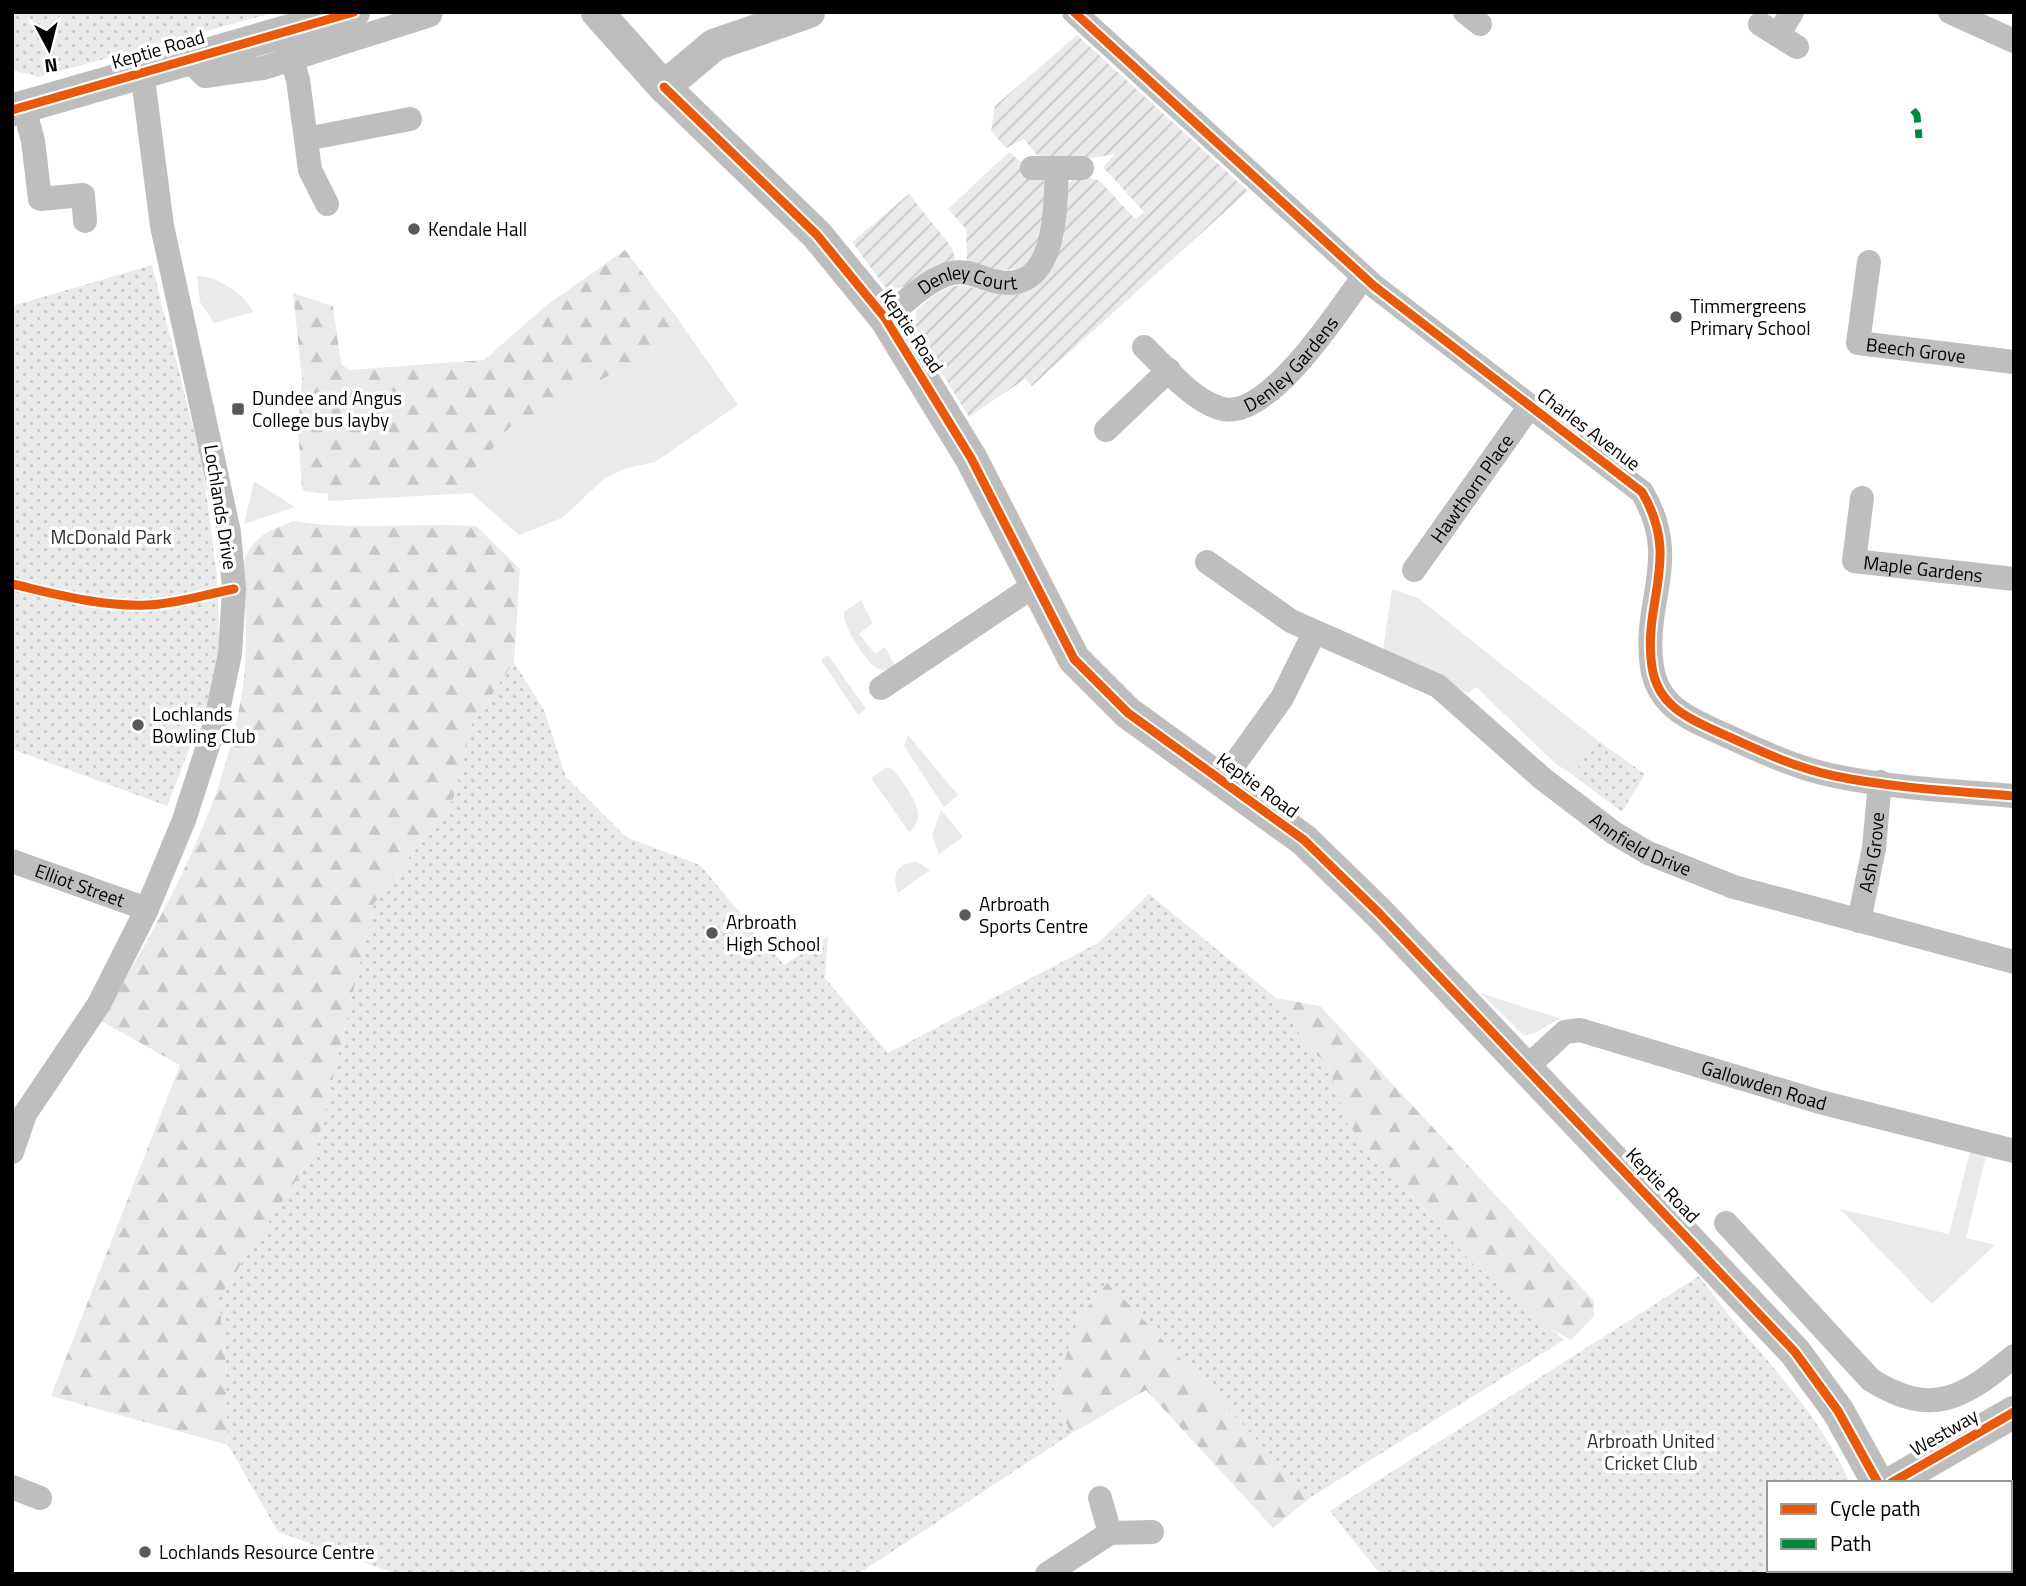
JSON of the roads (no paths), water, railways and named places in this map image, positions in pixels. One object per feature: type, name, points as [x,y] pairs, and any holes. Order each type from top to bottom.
[{"type":"main road","name":"Keptie Road","points":[[18,108],[187,58],[288,45],[354,12]]},
{"type":"main road","name":"Keptie Road","points":[[597,12],[664,87],[817,234],[885,318],[961,440],[1074,659],[1128,713],[1304,840],[1379,913],[1795,1352],[1826,1394],[1877,1481]]},
{"type":"main road","points":[[664,87],[714,45],[809,12]]},
{"type":"main road","name":"Westway","points":[[1894,1481],[2014,1412]]},
{"type":"street","name":"Keptie Road","points":[[288,45],[430,15],[431,12]]},
{"type":"street","name":"Charles Avenue","points":[[1074,12],[1363,277],[1642,492],[1656,516],[1661,540],[1651,646],[1652,669],[1663,698],[1683,716],[1767,754],[1835,776],[2014,796]]},
{"type":"street","points":[[1778,35],[1792,12]]},
{"type":"street","points":[[1950,12],[2014,41]]},
{"type":"street","points":[[288,45],[310,170],[327,204]]},
{"type":"street","name":"Lochlands Drive","points":[[12,1152],[19,1112],[99,1003],[147,909],[184,820],[215,724],[230,654],[234,589],[229,532],[219,475],[162,226],[142,71]]},
{"type":"street","points":[[18,108],[33,141],[40,200],[83,195],[85,222]]},
{"type":"street","points":[[306,139],[410,119]]},
{"type":"street","name":"Denley Court","points":[[885,318],[944,275],[971,272],[1003,283],[1023,280],[1031,275],[1054,233],[1045,169],[1082,168]]},
{"type":"street","name":"Beech Grove","points":[[1869,262],[1858,343],[2014,362]]},
{"type":"street","name":"Denley Gardens","points":[[1144,347],[1209,404],[1222,410],[1239,410],[1255,402],[1294,369],[1363,277]]},
{"type":"street","points":[[1106,430],[1169,370]]},
{"type":"street","name":"Hawthorn Place","points":[[1414,570],[1530,406]]},
{"type":"street","name":"Maple Gardens","points":[[1862,498],[1854,561],[2014,579]]},
{"type":"street","name":"Annfield Drive","points":[[1207,562],[1272,609],[1314,634],[1392,663],[1438,686],[1543,779],[1614,833],[1648,853],[1734,887],[2014,962]]},
{"type":"street","points":[[881,688],[1035,585]]},
{"type":"street","points":[[1223,780],[1282,698],[1314,634]]},
{"type":"street","name":"Ash Grove","points":[[1860,921],[1874,848],[1880,782]]},
{"type":"street","name":"Elliot Street","points":[[12,861],[147,909]]},
{"type":"street","name":"Gallowden Road","points":[[1527,1067],[1565,1032],[1580,1030],[1820,1102],[2014,1151]]},
{"type":"street","name":"Keptie Road","points":[[1726,1223],[1871,1380],[1896,1395],[1926,1402],[1959,1395],[1988,1378],[2014,1356]]},
{"type":"street","points":[[1756,1309],[1783,1285]]},
{"type":"street","points":[[12,1487],[40,1498]]},
{"type":"street","points":[[1100,1497],[1110,1533]]},
{"type":"street","points":[[1047,1574],[1110,1533],[1152,1532]]},
{"type":"place","name":"Kendale Hall","points":[[414,229]]},
{"type":"place","name":"Timmergreens Primary School","points":[[1676,317]]},
{"type":"place","name":"Dundee and Angus College bus layby","points":[[238,409]]},
{"type":"place","name":"Lochlands Bowling Club","points":[[138,725]]},
{"type":"place","name":"Arbroath Sports Centre","points":[[965,915]]},
{"type":"place","name":"Arbroath High School","points":[[712,933]]},
{"type":"place","name":"Lochlands Resource Centre","points":[[145,1552]]},
{"type":"park label","name":"McDonald Park","points":[[111,537]]},
{"type":"park label","name":"Arbroath United Cricket Club","points":[[1651,1452]]}]
